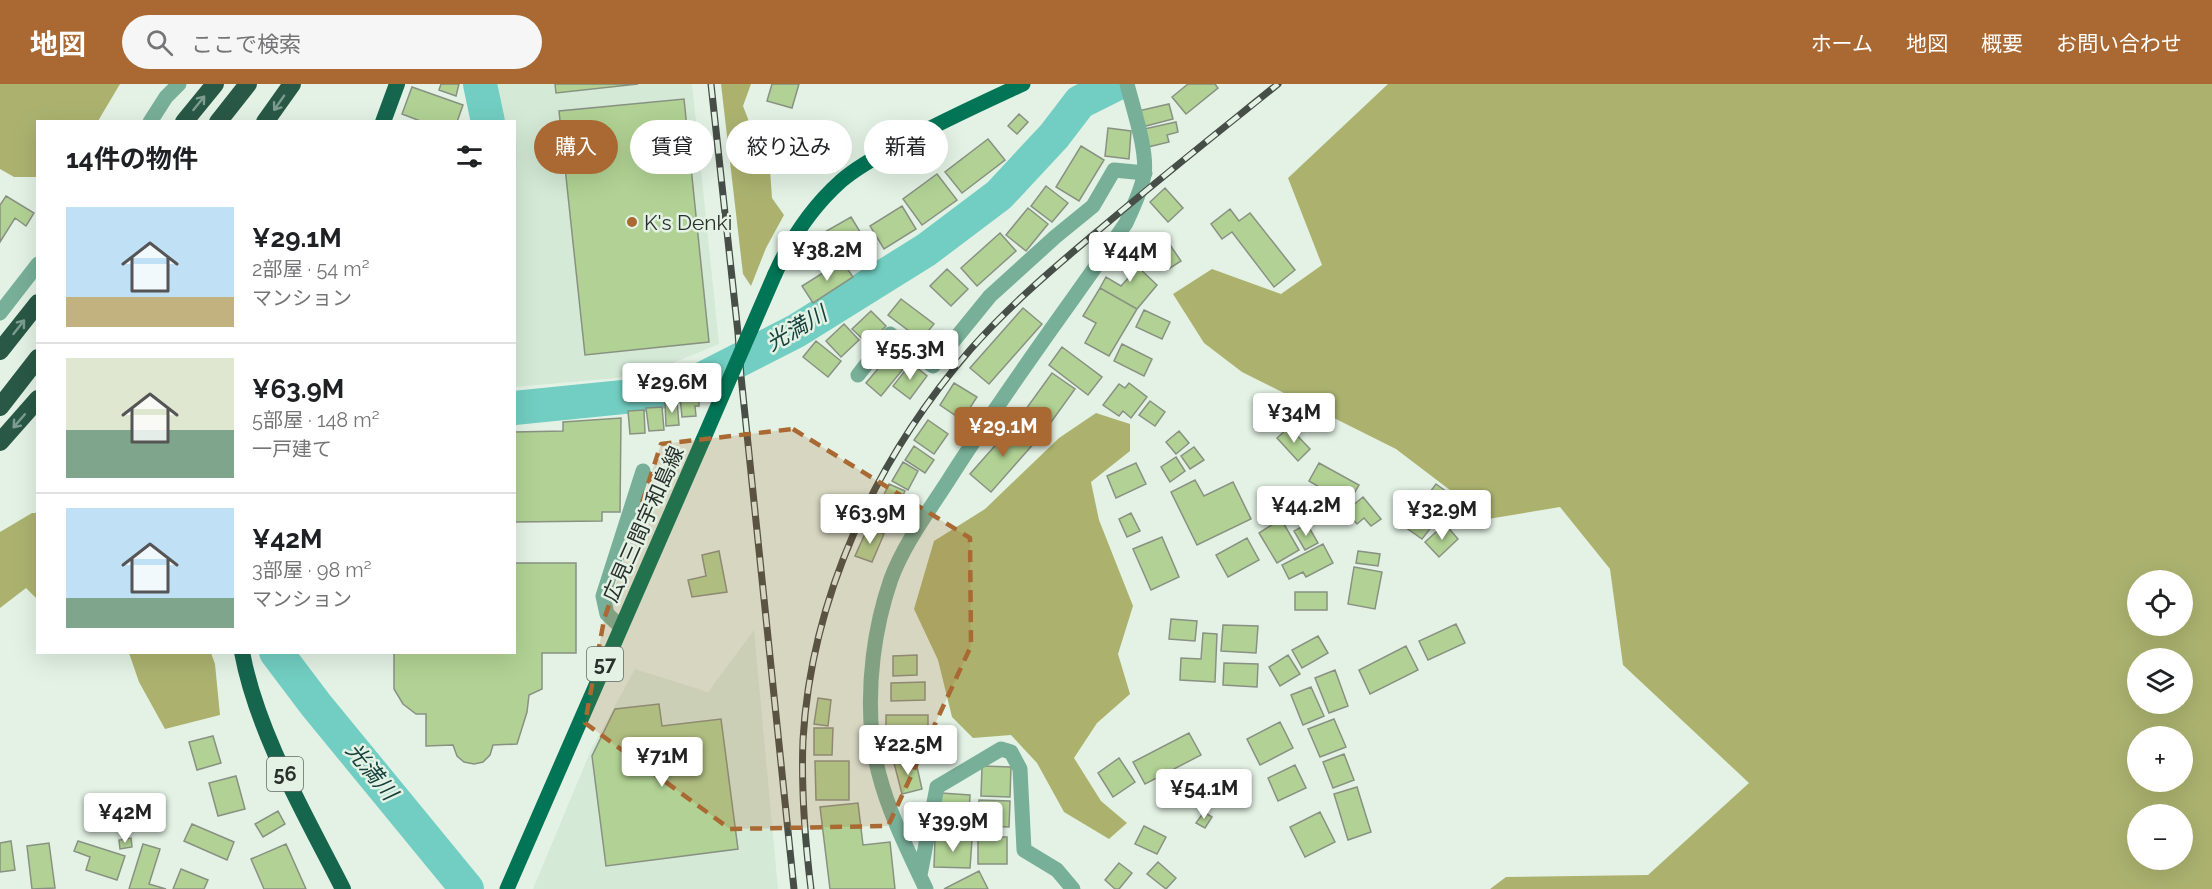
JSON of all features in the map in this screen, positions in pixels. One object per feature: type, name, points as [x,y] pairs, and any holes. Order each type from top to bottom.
[{"type":"highway","points":[[186,120],[215,84]]},
{"type":"highway","points":[[220,120],[248,84]]},
{"type":"highway","points":[[266,120],[292,84]]},
{"type":"highway","points":[[384,120],[398,84]]},
{"type":"highway","points":[[0,351],[36,306]]},
{"type":"highway","points":[[0,407],[36,361]]},
{"type":"highway","points":[[0,442],[36,401]]},
{"type":"highway","name":"56","points":[[243,654],[256,704],[285,773],[343,889]]},
{"type":"main road","name":"広見三間宇和島線","points":[[508,888],[787,247],[801,226],[842,181],[875,158],[926,130],[1023,84]]},
{"type":"street","points":[[151,120],[166,97],[179,84]]},
{"type":"street","points":[[923,882],[891,813],[872,738],[872,674],[879,619],[892,577],[912,537],[969,447],[1126,223],[1138,196],[1144,173],[1145,156],[1127,87]]},
{"type":"street","points":[[858,375],[890,334],[933,366],[990,296],[1093,206],[1114,170],[1144,173]]},
{"type":"street","points":[[0,313],[36,267]]},
{"type":"street","points":[[621,627],[607,614],[603,596],[643,471]]},
{"type":"street","points":[[923,882],[937,786],[1001,749],[1011,752],[1020,769],[1024,850],[1057,870],[1073,889]]},
{"type":"highlighted area","points":[[793,429],[970,538],[971,646],[888,826],[730,829],[585,723],[604,620],[661,444]]},
{"type":"shaded area","points":[[498,84],[692,84],[696,120],[630,120],[630,174],[701,174],[719,344],[668,365],[616,378],[516,387],[516,120],[503,120]]},
{"type":"shaded area","points":[[754,630],[778,889],[533,889],[591,750],[635,669],[708,692]]},
{"type":"green space","points":[[0,84],[120,84],[99,120],[36,120],[36,177],[14,177],[0,169]]},
{"type":"green space","points":[[721,84],[751,84],[743,106],[748,120],[726,120],[726,127]]},
{"type":"green space","points":[[1388,84],[2212,84],[2212,889],[1490,889],[1506,877],[1648,875],[1749,783],[1623,665],[1610,569],[1560,507],[1488,519],[1396,449],[1242,372],[1204,343],[1173,294],[1212,269],[1281,294],[1322,265],[1288,178]]},
{"type":"green space","points":[[731,174],[770,174],[772,198],[784,215],[766,248],[751,286],[743,274]]},
{"type":"green space","points":[[1096,413],[1130,424],[1130,451],[1091,482],[1099,520],[1133,606],[1118,654],[1130,694],[1097,723],[1074,758],[1101,801],[1127,823],[1109,839],[1064,812],[1037,763],[1011,735],[973,738],[952,717],[938,660],[914,609],[934,541],[985,509],[1059,438]]},
{"type":"green space","points":[[32,513],[36,513],[36,598],[26,588],[0,608],[0,532]]},
{"type":"green space","points":[[129,654],[211,654],[215,664],[220,715],[165,729],[139,682]]},
{"type":"building","points":[[441,84],[459,84],[456,96],[439,90]]},
{"type":"building","points":[[555,84],[638,84],[556,93]]},
{"type":"building","points":[[772,84],[799,84],[792,108],[767,101]]},
{"type":"building","points":[[1188,84],[1215,84],[1218,88],[1186,114],[1172,97]]},
{"type":"building","points":[[412,87],[463,105],[458,120],[418,120],[402,114]]},
{"type":"building","points":[[684,99],[686,120],[630,120],[630,174],[692,174],[709,342],[585,355],[566,174],[618,174],[618,120],[560,120],[559,111]]},
{"type":"building","points":[[1169,104],[1173,119],[1142,127],[1138,111]]},
{"type":"building","points":[[1019,114],[1028,122],[1017,134],[1008,126]]},
{"type":"building","points":[[1176,122],[1178,132],[1167,135],[1169,142],[1148,147],[1144,129]]},
{"type":"building","points":[[1108,128],[1131,131],[1129,159],[1105,156]]},
{"type":"building","points":[[988,139],[1005,160],[962,193],[947,174],[948,170]]},
{"type":"building","points":[[1081,146],[1104,160],[1079,201],[1056,187]]},
{"type":"building","points":[[937,174],[957,200],[922,225],[903,199]]},
{"type":"building","points":[[1046,186],[1068,203],[1052,222],[1031,206]]},
{"type":"building","points":[[1165,188],[1183,208],[1168,222],[1150,202]]},
{"type":"building","points":[[6,196],[34,213],[26,226],[15,218],[0,242],[0,205]]},
{"type":"building","points":[[902,206],[916,229],[884,249],[870,226]]},
{"type":"building","points":[[1028,208],[1048,224],[1026,251],[1006,235]]},
{"type":"building","points":[[1230,209],[1239,221],[1250,213],[1295,270],[1274,287],[1232,232],[1222,239],[1211,224]]},
{"type":"building","points":[[851,217],[865,240],[823,265],[809,241]]},
{"type":"building","points":[[1000,233],[1016,251],[977,286],[961,268]]},
{"type":"building","points":[[1166,239],[1181,261],[1167,270],[1152,248]]},
{"type":"building","points":[[1121,251],[1157,285],[1137,309],[1100,288],[1106,277],[1121,286],[1130,276],[1113,263]]},
{"type":"building","points":[[842,261],[853,277],[813,303],[802,286]]},
{"type":"building","points":[[947,269],[968,289],[951,306],[930,286]]},
{"type":"building","points":[[1100,288],[1137,309],[1109,356],[1085,343],[1096,323],[1083,316]]},
{"type":"building","points":[[901,299],[934,324],[921,340],[888,315]]},
{"type":"building","points":[[1023,308],[1042,324],[989,384],[970,368]]},
{"type":"building","points":[[1144,310],[1170,322],[1162,339],[1136,327]]},
{"type":"building","points":[[871,311],[886,326],[868,344],[852,329]]},
{"type":"building","points":[[844,324],[859,340],[841,357],[826,341]]},
{"type":"building","points":[[816,341],[841,361],[828,377],[803,357]]},
{"type":"building","points":[[1122,344],[1152,359],[1144,376],[1114,361]]},
{"type":"building","points":[[1062,347],[1102,377],[1088,395],[1049,365]]},
{"type":"building","points":[[893,351],[908,363],[881,396],[866,383]]},
{"type":"building","points":[[911,363],[927,376],[910,399],[893,386]]},
{"type":"building","points":[[1052,373],[1075,389],[1041,436],[1018,420]]},
{"type":"building","points":[[954,383],[977,397],[962,420],[940,405]]},
{"type":"building","points":[[1129,383],[1147,397],[1131,418],[1123,411],[1119,416],[1103,405],[1119,384],[1125,388]]},
{"type":"building","points":[[699,396],[699,406],[695,406],[696,416],[682,417],[680,397]]},
{"type":"building","points":[[677,401],[679,425],[666,426],[665,402]]},
{"type":"building","points":[[1150,401],[1165,412],[1155,426],[1139,415]]},
{"type":"building","points":[[662,407],[664,430],[649,431],[646,408]]},
{"type":"building","points":[[644,410],[645,433],[630,434],[628,411]]},
{"type":"building","points":[[621,418],[620,512],[602,512],[602,521],[516,522],[516,432],[563,431],[563,422]]},
{"type":"building","points":[[928,420],[948,434],[934,454],[914,440]]},
{"type":"building","points":[[1015,423],[1036,441],[991,492],[970,474]]},
{"type":"building","points":[[1289,427],[1310,449],[1298,461],[1277,438]]},
{"type":"building","points":[[1179,431],[1189,443],[1176,454],[1166,442]]},
{"type":"building","points":[[914,446],[934,460],[925,473],[905,460]]},
{"type":"building","points":[[1194,447],[1204,460],[1190,469],[1181,456]]},
{"type":"building","points":[[1176,457],[1185,471],[1170,482],[1161,467]]},
{"type":"building","points":[[903,462],[918,471],[908,490],[892,481]]},
{"type":"building","points":[[1136,463],[1146,484],[1116,498],[1107,476]]},
{"type":"building","points":[[1319,463],[1359,485],[1348,504],[1309,481]]},
{"type":"building","points":[[1195,480],[1204,496],[1233,482],[1251,519],[1197,545],[1171,492]]},
{"type":"building","points":[[889,484],[905,491],[896,511],[880,503]]},
{"type":"building","points":[[1436,484],[1469,508],[1457,524],[1424,500]]},
{"type":"building","points":[[1363,497],[1381,519],[1371,526],[1364,518],[1357,524],[1346,511]]},
{"type":"building","points":[[1413,502],[1437,520],[1422,539],[1398,522]]},
{"type":"building","points":[[878,506],[894,513],[887,530],[871,523]]},
{"type":"building","points":[[1131,513],[1140,531],[1127,537],[1119,519]]},
{"type":"building","points":[[1281,519],[1299,550],[1277,563],[1259,533]]},
{"type":"building","points":[[1307,524],[1318,543],[1305,550],[1294,531]]},
{"type":"building","points":[[1445,524],[1458,539],[1439,557],[1425,542]]},
{"type":"building","points":[[868,527],[884,534],[872,562],[855,556]]},
{"type":"building","points":[[1162,537],[1179,577],[1151,590],[1133,549]]},
{"type":"building","points":[[1247,538],[1259,560],[1228,577],[1216,555]]},
{"type":"building","points":[[1323,544],[1333,563],[1306,577],[1303,572],[1289,579],[1282,565]]},
{"type":"building","points":[[719,551],[727,592],[692,597],[688,580],[706,576],[702,555]]},
{"type":"building","points":[[1358,551],[1380,554],[1378,566],[1356,563]]},
{"type":"building","points":[[516,563],[576,563],[576,653],[542,653],[542,689],[529,695],[527,712],[517,744],[493,745],[490,755],[483,762],[474,764],[464,762],[457,756],[453,745],[426,746],[426,714],[416,714],[403,704],[394,689],[394,654],[516,654]]},
{"type":"building","points":[[1354,567],[1382,572],[1375,609],[1348,604]]},
{"type":"building","points":[[1295,592],[1327,592],[1327,610],[1295,610]]},
{"type":"building","points":[[1171,619],[1197,621],[1195,641],[1169,639]]},
{"type":"building","points":[[1456,624],[1465,643],[1428,660],[1419,641]]},
{"type":"building","points":[[1223,625],[1258,626],[1256,653],[1221,651]]},
{"type":"building","points":[[1203,633],[1217,634],[1215,682],[1180,680],[1181,658],[1201,659]]},
{"type":"building","points":[[1318,636],[1328,653],[1302,668],[1292,650]]},
{"type":"building","points":[[1406,646],[1418,670],[1370,694],[1359,670]]},
{"type":"building","points":[[917,655],[917,675],[893,676],[893,656]]},
{"type":"building","points":[[1288,655],[1300,674],[1280,686],[1269,667]]},
{"type":"building","points":[[1224,663],[1258,664],[1257,687],[1223,685]]},
{"type":"building","points":[[1335,670],[1348,706],[1329,713],[1315,678]]},
{"type":"building","points":[[925,682],[925,700],[891,701],[891,683]]},
{"type":"building","points":[[1311,687],[1324,716],[1303,725],[1291,695]]},
{"type":"building","points":[[818,698],[831,700],[828,726],[814,724]]},
{"type":"building","points":[[659,704],[662,726],[721,719],[738,849],[606,866],[592,756],[615,709]]},
{"type":"building","points":[[886,715],[928,715],[928,734],[886,735]]},
{"type":"building","points":[[1334,719],[1346,747],[1320,757],[1308,729]]},
{"type":"building","points":[[1280,722],[1293,748],[1260,765],[1247,739]]},
{"type":"building","points":[[814,728],[833,728],[832,755],[814,755]]},
{"type":"building","points":[[1189,733],[1201,755],[1145,784],[1133,762]]},
{"type":"building","points":[[213,736],[221,763],[197,770],[189,742]]},
{"type":"building","points":[[903,740],[929,740],[928,755],[902,754]]},
{"type":"building","points":[[1344,754],[1354,780],[1333,788],[1323,762]]},
{"type":"building","points":[[915,758],[922,789],[902,794],[894,763]]},
{"type":"building","points":[[1119,758],[1135,782],[1113,797],[1098,773]]},
{"type":"building","points":[[815,761],[849,761],[849,800],[816,800]]},
{"type":"building","points":[[1295,765],[1306,788],[1278,801],[1268,778]]},
{"type":"building","points":[[982,766],[1011,767],[1010,797],[981,796]]},
{"type":"building","points":[[236,776],[245,809],[218,816],[209,783]]},
{"type":"building","points":[[1357,787],[1371,832],[1348,840],[1334,794]]},
{"type":"building","points":[[941,793],[970,795],[968,832],[939,830]]},
{"type":"building","points":[[979,800],[1010,801],[1009,827],[978,826]]},
{"type":"building","points":[[858,803],[863,845],[890,842],[895,889],[830,889],[820,807]]},
{"type":"building","points":[[278,811],[285,824],[263,837],[255,824]]},
{"type":"building","points":[[1204,812],[1212,817],[1205,828],[1196,823]]},
{"type":"building","points":[[1320,812],[1335,842],[1305,857],[1290,827]]},
{"type":"building","points":[[192,824],[234,842],[227,860],[184,841]]},
{"type":"building","points":[[1144,826],[1166,837],[1157,854],[1135,844]]},
{"type":"building","points":[[978,837],[1007,837],[1007,864],[978,864]]},
{"type":"building","points":[[131,838],[132,847],[120,849],[119,840]]},
{"type":"building","points":[[935,839],[972,840],[970,868],[934,867]]},
{"type":"building","points":[[11,841],[15,870],[0,872],[0,843]]},
{"type":"building","points":[[78,841],[125,856],[117,880],[86,870],[90,857],[74,851]]},
{"type":"building","points":[[49,843],[55,888],[32,889],[27,846]]},
{"type":"building","points":[[143,844],[160,849],[149,884],[166,889],[129,889]]},
{"type":"building","points":[[286,844],[306,889],[264,889],[251,859]]},
{"type":"building","points":[[1158,862],[1176,878],[1166,889],[1147,874]]},
{"type":"building","points":[[1119,863],[1132,873],[1119,889],[1115,889],[1105,880]]},
{"type":"building","points":[[181,869],[208,880],[204,889],[173,889]]},
{"type":"building","points":[[979,871],[988,889],[944,889]]},
{"type":"waterway","points":[[480,84],[488,120]]},
{"type":"waterway","name":"光満川","points":[[516,408],[653,394],[704,378],[796,331],[926,250],[999,195],[1054,136],[1080,102],[1116,84]]},
{"type":"waterway","name":"光満川","points":[[278,654],[316,705],[467,889]]},
{"type":"railway","points":[[711,84],[794,889]]},
{"type":"railway","points":[[811,889],[805,833],[803,777],[803,740],[809,687],[819,634],[835,582],[878,483],[936,392],[999,319],[1045,276],[1116,216],[1278,84]]},
{"type":"place","name":"K's Denki","points":[[632,222]]}]
